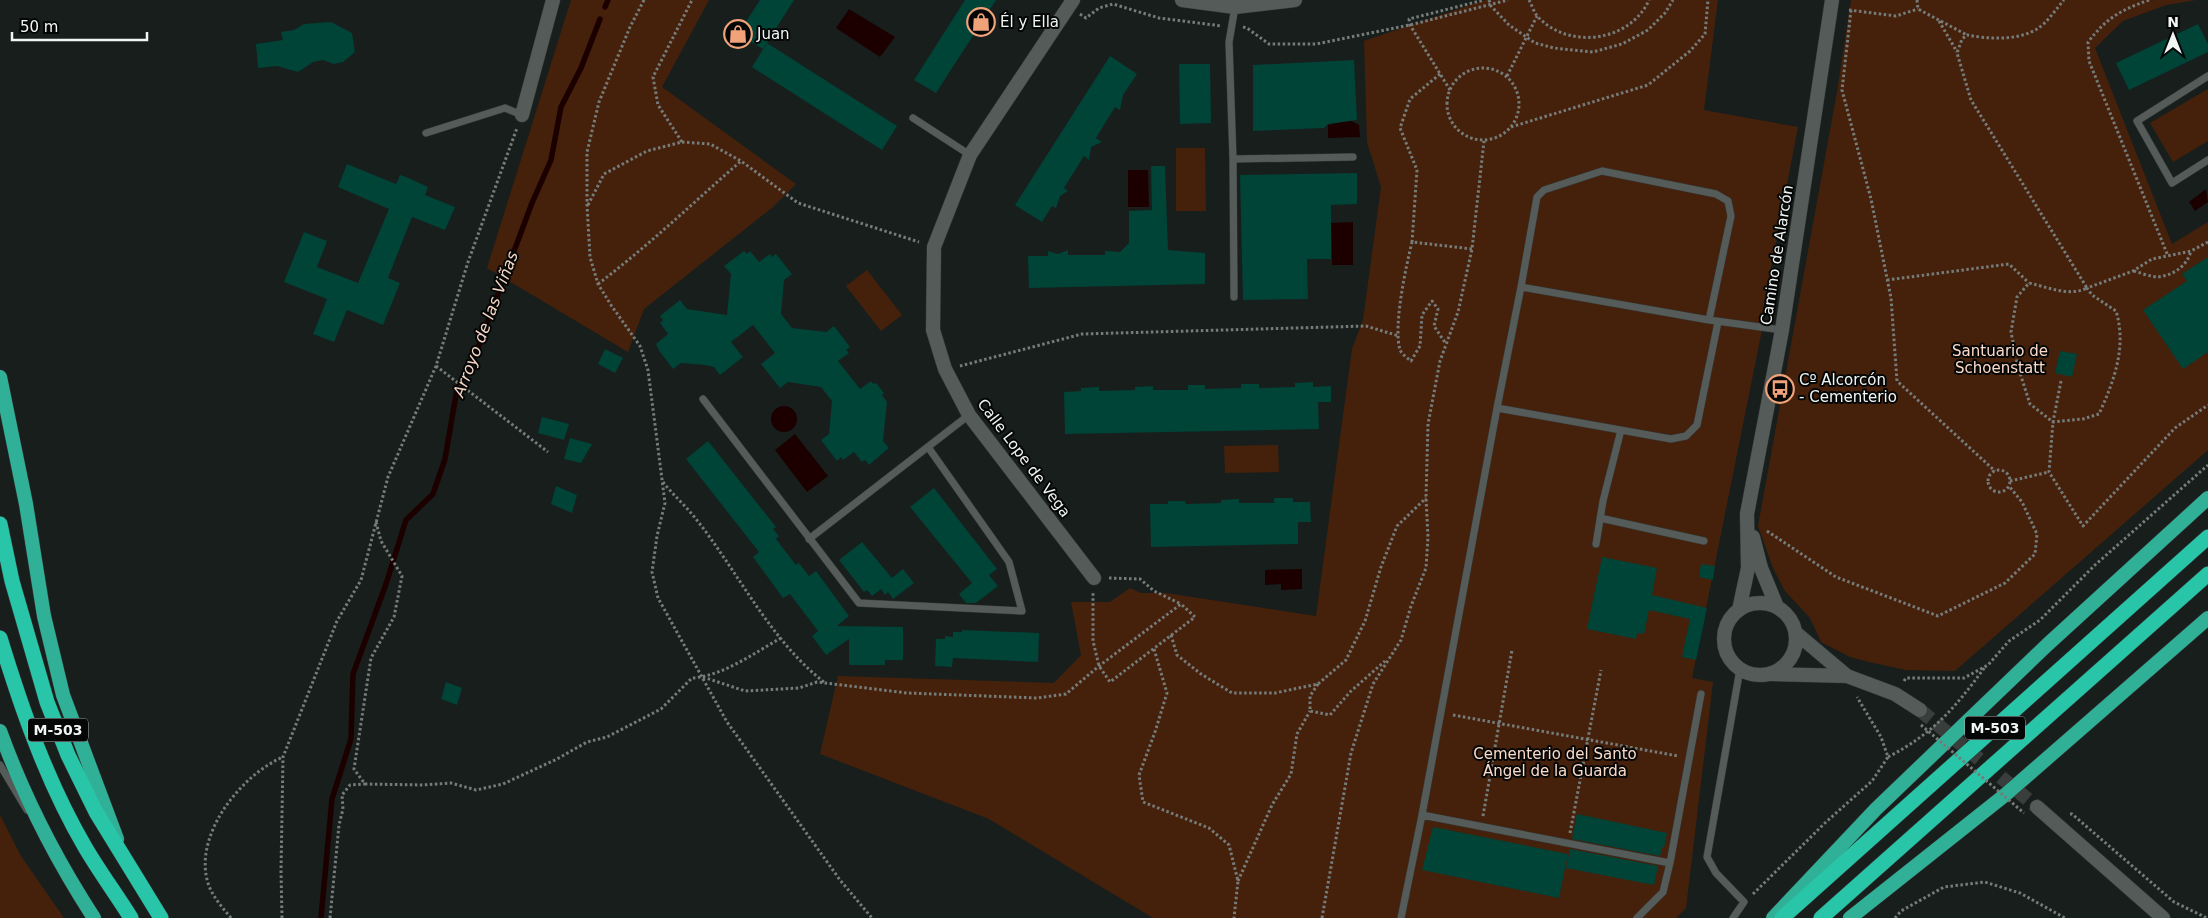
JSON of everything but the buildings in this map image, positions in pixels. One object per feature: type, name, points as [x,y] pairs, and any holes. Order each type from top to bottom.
[{"type":"highway","points":[[0,376],[26,504],[44,616],[64,695],[128,865]]},
{"type":"highway","name":"M-503","points":[[1773,918],[1876,810],[2047,645],[2208,498]]},
{"type":"highway","name":"M-503","points":[[0,524],[12,581],[47,702],[68,755],[96,812],[161,918]]},
{"type":"highway","name":"M-503","points":[[1782,918],[2208,537]]},
{"type":"highway","name":"M-503","points":[[1821,918],[2208,574]]},
{"type":"highway","points":[[1850,918],[2005,795],[2208,618]]},
{"type":"highway","name":"M-503","points":[[0,638],[22,712],[56,790],[84,847],[130,918]]},
{"type":"highway","points":[[0,731],[19,782],[67,876],[94,918]]},
{"type":"street","points":[[522,115],[553,0]]},
{"type":"street","name":"Calle Lope de Vega","points":[[1073,0],[970,155],[934,247],[933,330],[946,369],[968,415],[1094,578]]},
{"type":"street","points":[[1182,0],[1235,7],[1295,0]]},
{"type":"street","name":"Camino de Alarcón","points":[[1739,610],[1748,568],[1747,514],[1782,330],[1832,0]]},
{"type":"street","name":"Camino de Alarcón","points":[[1747,514],[1761,568],[1777,607]]},
{"type":"street","points":[[1796,633],[1793,654],[1780,670],[1760,676],[1740,669],[1727,653],[1724,643],[1728,624],[1739,610],[1756,604],[1777,607],[1786,614],[1796,633],[1847,676]]},
{"type":"street","points":[[1770,674],[1847,676],[1895,694],[1918,716]]},
{"type":"street","points":[[2038,807],[2163,918]]},
{"type":"lane","points":[[1234,298],[1233,159],[1229,42],[1235,7]]},
{"type":"lane","points":[[2208,76],[2137,121],[2172,183],[2208,160]]},
{"type":"lane","points":[[426,133],[506,108],[522,115]]},
{"type":"lane","points":[[913,118],[970,155]]},
{"type":"lane","points":[[1233,159],[1353,157]]},
{"type":"lane","points":[[1401,918],[1422,815],[1537,197],[1544,190],[1602,171],[1615,172],[1716,194],[1728,201],[1730,216],[1709,320]]},
{"type":"lane","points":[[1521,287],[1718,322],[1782,330]]},
{"type":"lane","points":[[1497,408],[1671,439],[1686,436],[1697,425],[1718,322]]},
{"type":"lane","points":[[703,398],[859,603],[1022,612],[1009,562],[928,447]]},
{"type":"lane","points":[[809,539],[968,415]]},
{"type":"lane","points":[[1596,544],[1600,518],[1621,430]]},
{"type":"lane","points":[[1600,518],[1704,541]]},
{"type":"lane","points":[[1733,918],[1744,902],[1716,873],[1707,857],[1740,669]]},
{"type":"lane","points":[[1637,918],[1663,892],[1701,694]]},
{"type":"lane","points":[[0,765],[18,797],[46,835]]},
{"type":"lane","points":[[1422,815],[1670,863]]},
{"type":"path","points":[[644,0],[630,27],[599,102],[587,152],[587,205],[590,257],[598,284],[640,346],[648,370],[665,503],[656,536],[652,572],[658,598],[733,730],[840,880],[872,918]]},
{"type":"path","points":[[682,142],[658,105],[653,77],[692,0]]},
{"type":"path","points":[[1450,90],[1410,25],[1409,19],[1484,0]]},
{"type":"path","points":[[1489,0],[1491,6],[1509,25],[1535,43],[1593,52],[1622,44],[1648,30],[1665,13],[1673,0]]},
{"type":"path","points":[[1410,25],[1491,6],[1508,0]]},
{"type":"path","points":[[1530,0],[1537,16],[1550,26],[1566,33],[1589,37],[1608,36],[1632,24],[1649,0]]},
{"type":"path","points":[[1511,127],[1648,85],[1690,51],[1705,34],[1708,0]]},
{"type":"path","points":[[1917,0],[1918,9]]},
{"type":"path","points":[[1995,471],[1988,477],[1987,482],[1992,490],[2001,492],[2009,486],[2010,481],[2005,472],[1995,471],[1897,381],[1891,298],[1866,181],[1842,90],[1850,10],[1896,16],[1918,9],[1967,35],[1981,38],[2014,37],[2038,29],[2064,0]]},
{"type":"path","points":[[2149,0],[2124,9],[2104,23],[2088,42],[2089,61],[2168,256]]},
{"type":"path","points":[[1506,76],[1537,16]]},
{"type":"path","points":[[1938,20],[1957,53],[1971,100],[2087,288],[2092,295],[2116,311],[2120,325],[2120,355],[2099,414],[2083,420],[2052,422],[2030,404],[2018,367],[2011,332],[2017,298],[2028,282]]},
{"type":"path","points":[[1957,53],[1962,39],[1967,35]]},
{"type":"path","points":[[1483,68],[1496,70],[1506,76],[1514,86],[1519,98],[1519,110],[1511,127],[1507,132],[1496,138],[1484,141],[1471,139],[1460,132],[1452,123],[1448,111],[1450,90],[1463,74],[1483,68]]},
{"type":"path","points":[[1440,74],[1410,100],[1400,128],[1417,170],[1412,242],[1402,283],[1399,336],[1401,352],[1410,362],[1420,346],[1422,314],[1432,301],[1438,308],[1434,326],[1446,344]]},
{"type":"path","points":[[282,918],[283,758],[338,621],[361,580],[388,477],[436,366],[468,262],[522,115]]},
{"type":"path","points":[[1322,918],[1351,753],[1373,684],[1387,659],[1401,640],[1410,606],[1426,568],[1428,537],[1426,498],[1428,424],[1440,362],[1458,312],[1472,249],[1484,141]]},
{"type":"path","points":[[587,205],[604,174],[647,151],[682,142],[710,144],[741,161],[798,203],[934,247]]},
{"type":"path","points":[[598,284],[637,254],[667,225],[741,161]]},
{"type":"path","points":[[1412,242],[1472,249]]},
{"type":"path","points":[[1887,280],[2009,264],[2028,282],[2060,290],[2079,292],[2134,271],[2152,259],[2191,251],[2208,242]]},
{"type":"path","points":[[2134,271],[2157,277],[2177,271],[2188,262],[2191,251]]},
{"type":"path","points":[[946,369],[1082,334],[1366,326],[1399,336]]},
{"type":"path","points":[[436,366],[548,452]]},
{"type":"path","points":[[2062,381],[2052,422],[2049,472],[2083,526],[2175,428],[2208,405]]},
{"type":"path","points":[[1744,902],[1826,822],[1872,781],[1888,758],[1908,747],[1948,714],[1985,666],[2009,641],[2040,620],[2095,565],[2208,466]]},
{"type":"path","points":[[2010,481],[2049,472]]},
{"type":"path","points":[[663,481],[696,519],[781,638],[805,667],[826,683]]},
{"type":"path","points":[[1747,514],[1758,526],[1836,577],[1938,616],[2004,583],[2035,554],[2037,534],[2022,502],[2009,486]]},
{"type":"path","points":[[1234,918],[1238,881],[1272,805],[1291,774],[1297,734],[1310,711],[1310,696],[1318,684],[1346,660],[1365,621],[1381,567],[1397,526],[1426,498]]},
{"type":"path","points":[[365,784],[354,769],[371,658],[394,618],[401,575],[381,541],[376,521]]},
{"type":"path","points":[[1094,578],[1140,580],[1154,590],[1181,604],[1195,618],[1110,682],[1099,666],[1093,641],[1094,578]]},
{"type":"path","points":[[702,677],[745,691],[799,688],[817,682],[907,692],[1037,698],[1066,694],[1099,666],[1181,604]]},
{"type":"path","points":[[1171,635],[1177,654],[1200,674],[1232,694],[1275,694],[1318,684]]},
{"type":"path","points":[[330,918],[339,825],[343,809],[342,795],[350,785],[451,783],[476,790],[502,784],[557,759],[587,742],[607,737],[661,709],[692,678],[702,677],[727,668],[781,638]]},
{"type":"path","points":[[1154,649],[1167,692],[1156,732],[1139,775],[1143,802],[1209,828],[1229,845],[1238,881]]},
{"type":"path","points":[[1481,826],[1512,650]]},
{"type":"path","points":[[1310,711],[1330,715],[1350,692],[1387,659]]},
{"type":"path","points":[[1895,694],[1906,678],[1964,678],[1985,666]]},
{"type":"path","points":[[1568,843],[1601,670]]},
{"type":"path","points":[[1855,691],[1860,704],[1881,737],[1888,758]]},
{"type":"path","points":[[1440,712],[1689,758]]},
{"type":"path","points":[[1918,716],[1921,725],[2024,813]]},
{"type":"path","points":[[231,918],[217,901],[208,882],[205,865],[206,847],[210,832],[232,798],[252,775],[268,764],[283,758]]},
{"type":"path","points":[[2050,818],[2072,814],[2174,902],[2207,918]]},
{"type":"path","points":[[1895,918],[1901,912],[1944,887],[1985,882],[2020,893],[2065,918]]},
{"type":"green space","points":[[571,0],[709,0],[662,87],[796,184],[773,207],[644,309],[628,352],[487,268]]},
{"type":"green space","name":"Cementerio del Santo Ángel de la Guarda","points":[[1485,0],[1718,0],[1704,110],[1798,127],[1761,320],[1764,320],[1692,678],[1713,682],[1686,908],[1676,918],[1153,918],[989,819],[820,754],[838,676],[1054,683],[1081,655],[1071,602],[1110,602],[1130,588],[1141,593],[1166,593],[1316,616],[1352,349],[1363,320],[1381,187],[1367,142],[1364,41]]},
{"type":"green space","name":"Santuario de Schoenstatt","points":[[1851,0],[2196,0],[2166,5],[2123,21],[2095,48],[2172,244],[2208,222],[2208,450],[1955,671],[1906,670],[1869,662],[1850,657],[1821,642],[1810,618],[1785,591],[1773,568],[1758,526],[1837,92]]},
{"type":"green space","points":[[2208,89],[2208,141],[2173,162],[2150,123]]},
{"type":"green space","points":[[1176,148],[1205,148],[1206,211],[1176,211]]},
{"type":"green space","points":[[867,270],[902,315],[881,331],[846,286]]},
{"type":"green space","points":[[1278,445],[1279,472],[1225,473],[1224,446]]},
{"type":"green space","points":[[0,815],[21,856],[64,918],[0,918]]},
{"type":"shaded area","points":[[849,9],[895,37],[880,57],[836,28]]},
{"type":"shaded area","points":[[1350,120],[1359,125],[1360,137],[1328,138],[1328,125]]},
{"type":"shaded area","points":[[1128,170],[1148,170],[1149,207],[1128,207]]},
{"type":"shaded area","points":[[2206,189],[2208,202],[2195,211],[2189,202]]},
{"type":"shaded area","points":[[1353,222],[1353,265],[1332,265],[1331,223]]},
{"type":"shaded area","points":[[784,406],[794,409],[797,419],[794,429],[784,432],[774,429],[771,419],[774,409]]},
{"type":"shaded area","points":[[795,434],[828,476],[807,492],[775,450]]},
{"type":"shaded area","points":[[1302,569],[1302,589],[1281,590],[1281,584],[1265,585],[1265,570]]},
{"type":"waterway","name":"Arroyo de las Viñas","points":[[605,7],[608,0]]},
{"type":"waterway","name":"Arroyo de las Viñas","points":[[321,918],[332,799],[351,739],[353,674],[386,584],[406,520],[433,494],[445,459],[457,389],[477,350],[532,203],[551,160],[561,107],[581,68],[600,19]]},
{"type":"tunnel","points":[[1920,710],[2037,807]]},
{"type":"place","name":"Él y Ella","points":[[981,22]]},
{"type":"place","name":"Juan","points":[[738,34]]},
{"type":"place","name":"Cº Alcorcón - Cementerio","points":[[1780,389]]}]
